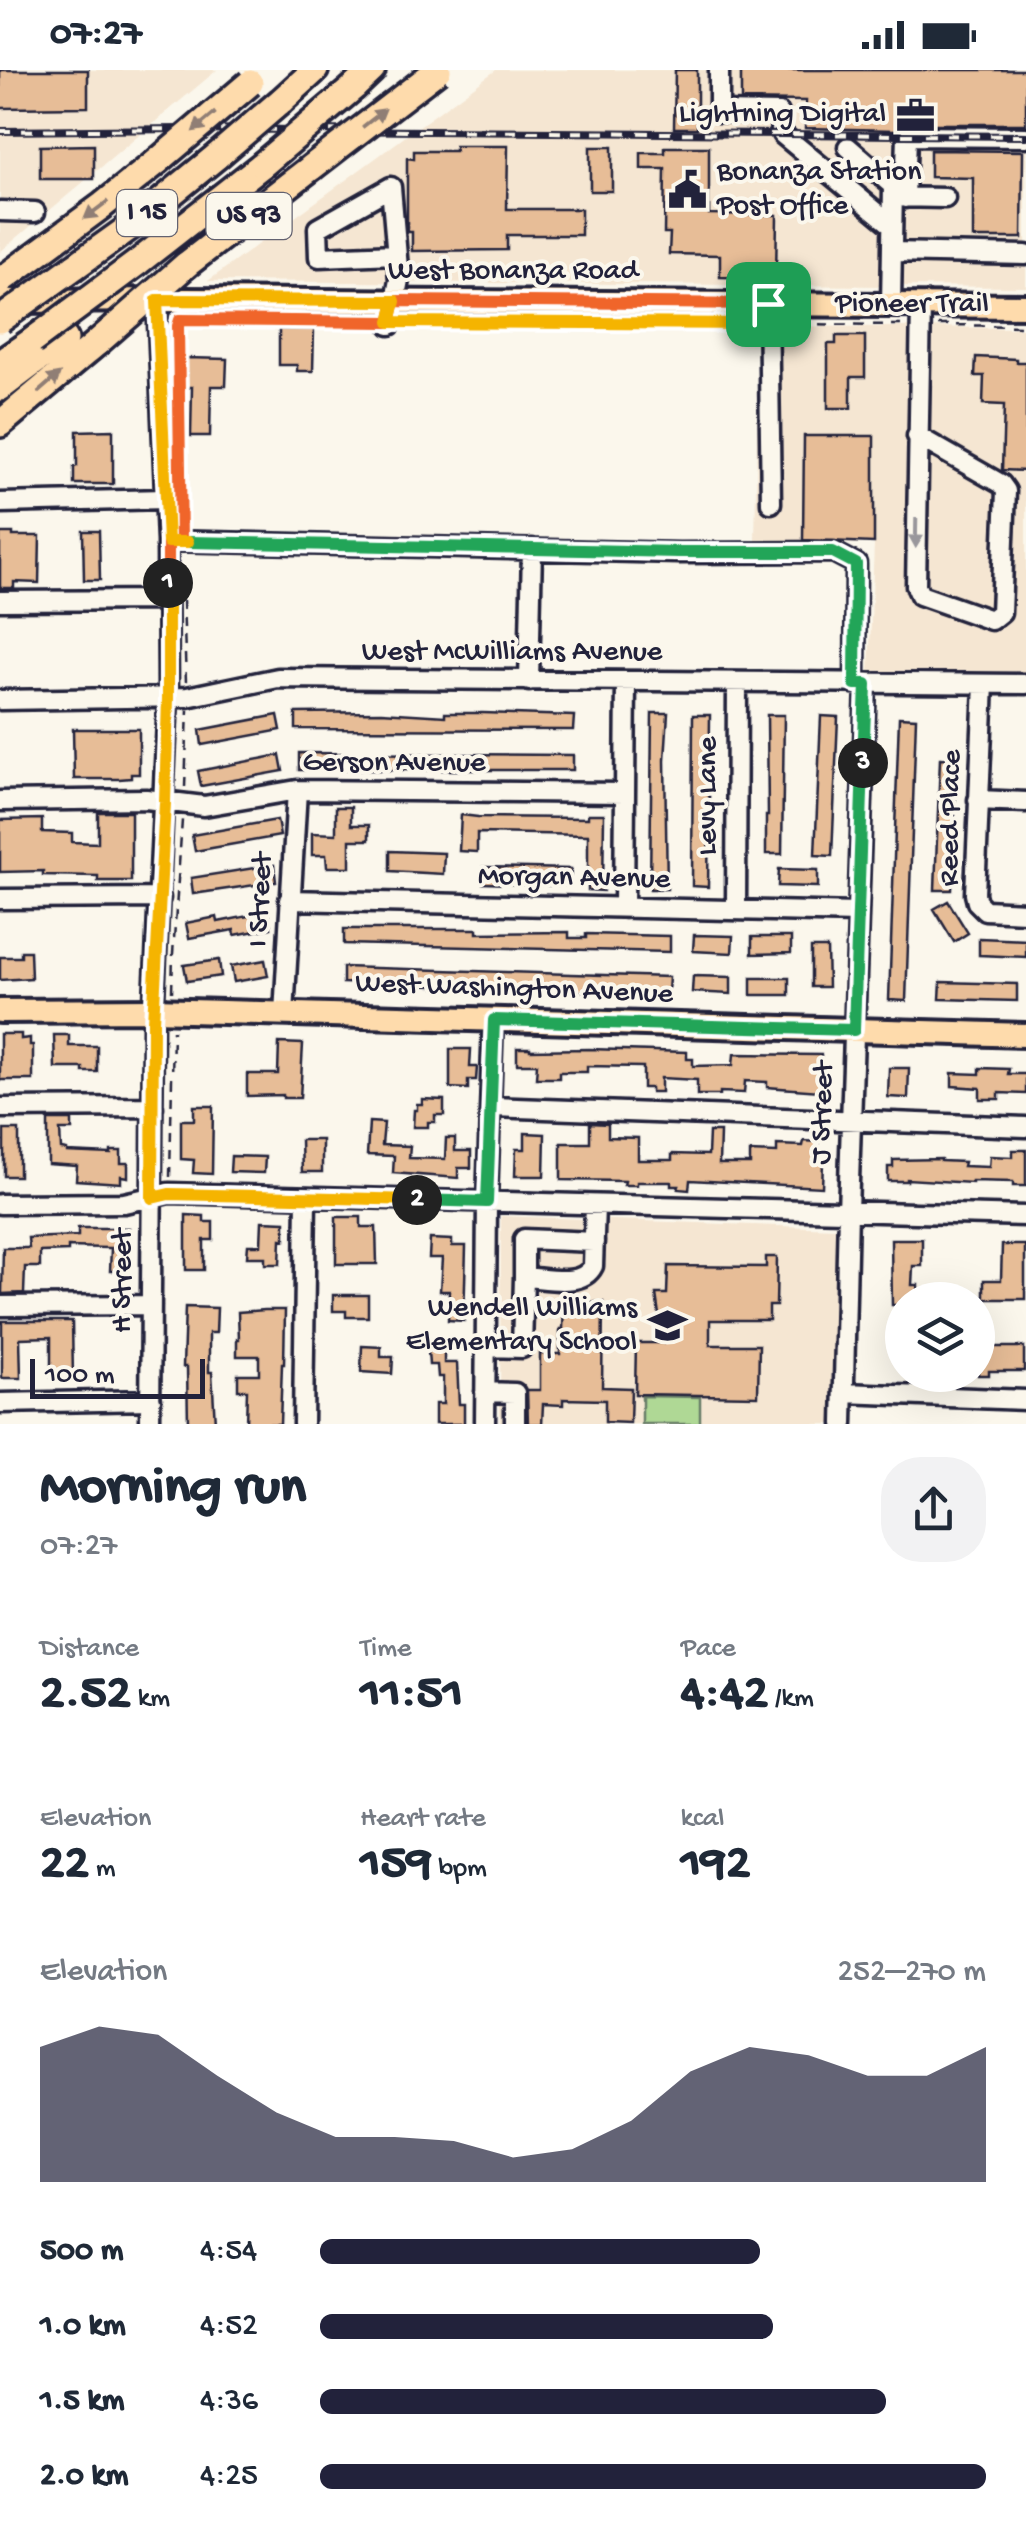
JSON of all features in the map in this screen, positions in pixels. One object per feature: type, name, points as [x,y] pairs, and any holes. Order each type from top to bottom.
[{"type":"highway","name":"I 15","points":[[0,320],[130,227],[315,70]]},
{"type":"highway","name":"US 93","points":[[0,424],[186,265],[438,70]]},
{"type":"highway","points":[[0,281],[158,161],[257,76]]},
{"type":"highway","name":"I 15","points":[[0,363],[145,263],[363,78]]},
{"type":"highway","points":[[0,388],[65,338],[145,263]]},
{"type":"main road","name":"West Bonanza Road","points":[[0,301],[157,300],[392,316],[768,314],[891,305],[921,315],[1026,306]]},
{"type":"main road","name":"West Washington Avenue","points":[[0,1011],[163,1010],[1026,1035]]},
{"type":"street","points":[[719,70],[719,112],[779,113],[782,134],[892,225]]},
{"type":"street","points":[[891,305],[892,225],[906,136],[1026,137]]},
{"type":"street","points":[[848,146],[893,186],[899,198]]},
{"type":"street","points":[[392,316],[399,280],[391,187],[318,228],[320,256],[396,254]]},
{"type":"street","points":[[899,198],[945,198]]},
{"type":"street","points":[[0,211],[35,212]]},
{"type":"street","points":[[892,252],[1026,255]]},
{"type":"street","name":"H Street","points":[[150,1424],[151,1305],[161,1196],[153,1107],[163,1010],[160,898],[174,804],[178,698],[176,598],[168,542],[157,300]]},
{"type":"street","points":[[768,314],[770,503]]},
{"type":"street","points":[[917,436],[1001,484],[1006,491],[1001,612],[991,620],[920,595],[916,586],[917,436],[921,315]]},
{"type":"street","points":[[0,504],[166,499]]},
{"type":"street","points":[[168,542],[532,549],[529,680]]},
{"type":"street","name":"J Street","points":[[532,549],[833,552],[856,564],[860,684],[858,913],[844,1424]]},
{"type":"street","points":[[0,601],[176,598]]},
{"type":"street","name":"West McWilliams Avenue","points":[[0,700],[178,698],[278,678],[1026,684]]},
{"type":"street","points":[[624,908],[626,681]]},
{"type":"street","name":"Levy Lane","points":[[736,682],[736,910]]},
{"type":"street","name":"Reed Place","points":[[984,684],[975,894],[984,910],[1026,912]]},
{"type":"street","name":"Gerson Avenue","points":[[0,801],[146,800],[204,806],[297,790],[625,793]]},
{"type":"street","name":"I Street","points":[[284,1014],[297,790]]},
{"type":"street","points":[[978,800],[1026,802]]},
{"type":"street","points":[[0,899],[160,898]]},
{"type":"street","name":"Morgan Avenue","points":[[289,900],[858,913]]},
{"type":"street","points":[[484,1424],[494,1020]]},
{"type":"street","points":[[0,1108],[153,1107]]},
{"type":"street","points":[[492,1107],[1026,1127]]},
{"type":"street","points":[[0,1204],[124,1203],[161,1196],[306,1197],[1026,1216]]},
{"type":"street","points":[[303,1424],[306,1197]]},
{"type":"street","points":[[524,1277],[580,1280],[588,1274],[593,1266],[595,1205]]},
{"type":"street","points":[[485,1347],[522,1348],[524,1239],[594,1242]]},
{"type":"street","points":[[0,1306],[151,1305]]},
{"type":"street","points":[[485,1392],[516,1393],[515,1424]]},
{"type":"street","points":[[844,1394],[1026,1400]]},
{"type":"street","points":[[0,1403],[150,1400]]},
{"type":"path","name":"Pioneer Trail","points":[[180,464],[180,320],[921,315],[1026,326]]},
{"type":"path","points":[[161,1196],[163,1010],[172,954],[174,804],[188,712],[178,698],[176,598]]},
{"type":"shaded area","points":[[0,70],[217,70],[0,252]]},
{"type":"shaded area","points":[[496,70],[1026,70],[1026,287],[208,281]]},
{"type":"shaded area","points":[[759,326],[1026,328],[1026,675],[869,674],[874,544],[755,542]]},
{"type":"shaded area","name":"Wendell Williams Elementary School","points":[[501,1216],[837,1228],[832,1424],[500,1424]]},
{"type":"green space","points":[[642,1396],[700,1397],[700,1424],[642,1424]]},
{"type":"building","points":[[0,70],[88,70],[88,107],[0,108]]},
{"type":"building","points":[[675,70],[697,70],[697,128],[674,128]]},
{"type":"building","name":"Lightning Digital","points":[[741,70],[1026,70],[1026,124],[907,124],[896,130],[805,128],[806,101],[741,100]]},
{"type":"building","points":[[94,145],[94,179],[40,179],[40,146]]},
{"type":"building","points":[[455,146],[508,146],[507,209],[581,209],[581,235],[507,235],[507,250],[412,251],[412,232],[407,232],[407,158],[414,159],[414,151],[455,151]]},
{"type":"building","points":[[590,147],[612,147],[612,191],[590,191]]},
{"type":"building","points":[[665,147],[709,147],[709,214],[777,215],[776,278],[720,277],[720,255],[669,254],[670,233],[664,233],[665,169],[641,169],[641,153],[665,153]]},
{"type":"building","points":[[930,150],[1023,151],[1022,238],[973,238],[973,178],[930,177]]},
{"type":"building","points":[[279,329],[314,329],[313,371],[297,371],[297,365],[279,365]]},
{"type":"building","points":[[836,336],[865,336],[865,377],[851,377],[851,408],[828,408],[828,344],[836,344]]},
{"type":"building","points":[[976,357],[1026,362],[1026,471],[1002,470],[1004,405],[983,404],[984,376],[975,376]]},
{"type":"building","points":[[186,358],[227,359],[226,386],[211,386],[210,436],[191,436],[192,387],[185,387]]},
{"type":"building","points":[[113,430],[113,484],[74,484],[77,431]]},
{"type":"building","points":[[804,436],[874,436],[874,543],[803,540]]},
{"type":"building","points":[[83,531],[99,531],[100,580],[84,580]]},
{"type":"building","points":[[0,533],[40,536],[39,583],[14,582],[14,588],[0,588]]},
{"type":"building","points":[[296,713],[574,716],[573,730],[296,729]]},
{"type":"building","points":[[652,713],[668,713],[667,889],[650,889]]},
{"type":"building","points":[[278,715],[281,730],[202,745],[200,730]]},
{"type":"building","points":[[693,715],[710,715],[708,887],[692,886]]},
{"type":"building","points":[[767,715],[784,715],[782,854],[766,854]]},
{"type":"building","points":[[821,716],[838,717],[832,856],[815,855]]},
{"type":"building","points":[[899,717],[916,718],[906,1001],[889,1000]]},
{"type":"building","points":[[73,729],[139,729],[139,774],[119,779],[74,779]]},
{"type":"building","points":[[299,753],[573,755],[573,770],[299,770]]},
{"type":"building","points":[[280,755],[283,771],[201,786],[198,771]]},
{"type":"building","points":[[940,758],[957,759],[952,890],[935,890]]},
{"type":"building","points":[[336,807],[351,807],[351,825],[369,825],[369,840],[350,840],[350,867],[327,867],[326,855],[312,855],[312,833],[336,834]]},
{"type":"building","points":[[98,812],[131,812],[131,881],[43,875],[43,871],[0,872],[0,820],[42,819],[42,832],[72,833],[72,842],[98,843]]},
{"type":"building","points":[[588,814],[604,814],[603,891],[588,890],[588,835],[477,833],[477,852],[459,851],[461,815],[588,818]]},
{"type":"building","points":[[277,820],[280,836],[195,851],[192,835]]},
{"type":"building","points":[[390,851],[444,853],[443,874],[390,871]]},
{"type":"building","points":[[274,865],[276,882],[193,894],[191,878]]},
{"type":"building","points":[[483,867],[571,869],[570,886],[483,883]]},
{"type":"building","points":[[779,869],[818,870],[818,887],[778,886]]},
{"type":"building","points":[[948,901],[968,933],[954,942],[934,909]]},
{"type":"building","points":[[268,912],[271,928],[189,938],[186,923],[217,917],[218,922]]},
{"type":"building","points":[[344,929],[569,932],[569,938],[586,938],[586,934],[670,936],[670,952],[344,944]]},
{"type":"building","points":[[694,935],[733,936],[732,953],[693,951]]},
{"type":"building","points":[[752,937],[791,937],[791,953],[752,954]]},
{"type":"building","points":[[979,938],[1026,940],[1026,957],[979,955]]},
{"type":"building","points":[[811,948],[827,948],[828,987],[811,987]]},
{"type":"building","points":[[21,951],[30,951],[31,978],[0,980],[0,957],[21,957]]},
{"type":"building","points":[[219,960],[221,976],[187,981],[184,965]]},
{"type":"building","points":[[265,960],[268,976],[234,982],[231,966]]},
{"type":"building","points":[[343,967],[669,977],[668,992],[435,988],[343,983]]},
{"type":"building","points":[[693,976],[731,977],[731,994],[692,992]]},
{"type":"building","points":[[751,978],[789,978],[789,995],[751,995]]},
{"type":"building","points":[[941,982],[1017,984],[1017,1001],[940,999]]},
{"type":"building","points":[[0,1034],[30,1038],[33,1080],[0,1080]]},
{"type":"building","points":[[54,1035],[69,1035],[69,1046],[97,1046],[97,1072],[55,1068]]},
{"type":"building","points":[[279,1043],[303,1044],[300,1098],[247,1096],[247,1074],[278,1074]]},
{"type":"building","points":[[517,1048],[687,1052],[693,1066],[733,1065],[734,1054],[821,1055],[820,1091],[767,1087],[767,1082],[745,1081],[744,1093],[697,1095],[697,1080],[661,1078],[661,1092],[651,1092],[651,1088],[643,1088],[643,1067],[587,1066],[587,1072],[559,1072],[559,1078],[536,1078],[537,1064],[517,1064]]},
{"type":"building","points":[[450,1049],[471,1049],[470,1067],[477,1067],[476,1080],[468,1080],[468,1089],[450,1088]]},
{"type":"building","points":[[889,1068],[909,1068],[908,1098],[888,1097]]},
{"type":"building","points":[[980,1068],[1026,1074],[1026,1094],[999,1093],[999,1099],[980,1099],[980,1088],[952,1086],[952,1073],[980,1074]]},
{"type":"building","points":[[422,1099],[444,1100],[444,1115],[435,1115],[435,1122],[428,1122],[428,1127],[413,1127],[414,1110]]},
{"type":"building","points":[[194,1106],[213,1106],[212,1174],[193,1173],[194,1160],[181,1159],[181,1120],[194,1120]]},
{"type":"building","points":[[48,1120],[72,1120],[72,1130],[60,1130],[61,1149],[67,1152],[121,1151],[121,1163],[128,1163],[128,1177],[121,1176],[121,1183],[76,1180],[77,1166],[48,1164]]},
{"type":"building","points":[[369,1122],[384,1123],[382,1145],[410,1146],[409,1158],[445,1159],[446,1138],[455,1138],[455,1151],[471,1151],[471,1168],[458,1168],[458,1178],[393,1173],[394,1156],[367,1155]]},
{"type":"building","points":[[590,1123],[608,1124],[608,1137],[638,1138],[638,1160],[672,1160],[672,1154],[708,1155],[709,1132],[720,1132],[719,1164],[750,1164],[750,1152],[777,1153],[777,1145],[819,1142],[822,1187],[690,1180],[689,1190],[671,1186],[671,1182],[624,1185],[625,1181],[561,1180],[561,1143],[590,1143]]},
{"type":"building","points":[[4,1130],[19,1130],[19,1176],[4,1176]]},
{"type":"building","points":[[525,1133],[545,1134],[544,1176],[515,1176],[516,1149],[525,1149]]},
{"type":"building","points":[[301,1140],[322,1140],[322,1172],[302,1172]]},
{"type":"building","points":[[1013,1150],[1026,1150],[1026,1186],[1013,1186],[1013,1182],[888,1181],[888,1167],[893,1167],[893,1160],[941,1159],[964,1162],[963,1166],[989,1167],[990,1156],[1013,1157]]},
{"type":"building","points":[[231,1156],[265,1157],[264,1173],[230,1172]]},
{"type":"building","points":[[186,1215],[204,1216],[204,1222],[213,1222],[213,1240],[204,1240],[204,1270],[186,1270]]},
{"type":"building","points":[[336,1217],[361,1217],[361,1227],[376,1227],[377,1264],[336,1264]]},
{"type":"building","points":[[262,1221],[285,1222],[280,1264],[265,1264],[265,1257],[247,1257],[248,1245],[261,1245]]},
{"type":"building","points":[[78,1228],[129,1228],[124,1271],[110,1271],[111,1248],[68,1247],[68,1251],[40,1252],[40,1267],[25,1267],[24,1293],[2,1294],[3,1248],[29,1248],[28,1238],[78,1236]]},
{"type":"building","points":[[430,1239],[452,1240],[452,1246],[466,1246],[464,1321],[448,1320],[449,1291],[440,1291],[442,1258],[429,1258]]},
{"type":"building","points":[[891,1239],[922,1239],[922,1266],[913,1266],[912,1282],[892,1282]]},
{"type":"building","points":[[1002,1245],[1025,1245],[1025,1299],[995,1299],[995,1282],[984,1280],[1001,1280]]},
{"type":"building","points":[[766,1257],[777,1257],[776,1306],[769,1306],[769,1320],[710,1320],[710,1345],[759,1345],[758,1396],[635,1394],[636,1343],[663,1343],[656,1294],[667,1294],[668,1266],[766,1267]]},
{"type":"building","points":[[333,1295],[368,1295],[368,1317],[346,1317],[346,1311],[333,1311]]},
{"type":"building","points":[[564,1302],[603,1302],[602,1387],[631,1388],[630,1423],[605,1422],[605,1400],[563,1399],[563,1405],[543,1404],[542,1424],[528,1424],[527,1390],[540,1390],[540,1354],[560,1354]]},
{"type":"building","points":[[185,1307],[217,1308],[216,1333],[209,1333],[215,1424],[188,1424],[187,1367],[183,1367]]},
{"type":"building","points":[[285,1310],[280,1424],[246,1424],[247,1390],[238,1390],[238,1374],[259,1374],[259,1356],[237,1356],[238,1312]]},
{"type":"building","points":[[2,1321],[72,1321],[73,1377],[51,1377],[51,1337],[20,1338],[21,1378],[2,1378]]},
{"type":"building","points":[[362,1346],[381,1347],[381,1357],[393,1357],[392,1374],[361,1372]]},
{"type":"building","points":[[995,1347],[1024,1347],[1024,1371],[995,1371]]},
{"type":"building","points":[[444,1350],[444,1363],[457,1363],[464,1424],[435,1424],[435,1404],[443,1404],[443,1377],[438,1377],[437,1365],[429,1365],[428,1351]]},
{"type":"railway","points":[[0,131],[1026,136]]},
{"type":"place","name":"Lightning Digital","points":[[916,115]]},
{"type":"place","name":"Bonanza Station Post Office","points":[[687,190]]},
{"type":"place","name":"Wendell Williams Elementary School","points":[[667,1326]]},
{"type":"route","points":[[768,304],[395,301],[390,322],[180,320],[181,542],[168,542],[168,698],[153,1022],[152,1198],[169,1194],[487,1202],[494,1020],[854,1030],[866,684],[855,684],[856,564],[833,552],[168,542],[157,300],[395,301],[390,322],[768,324],[768,304]]}]
